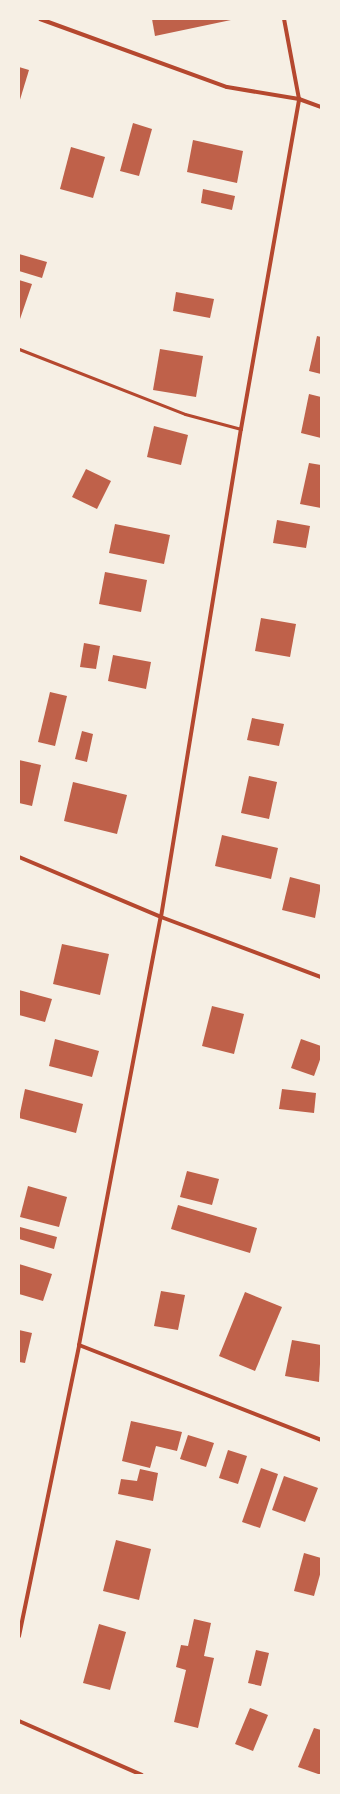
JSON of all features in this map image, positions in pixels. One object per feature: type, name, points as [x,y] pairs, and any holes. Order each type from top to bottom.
[{"type":"street","points":[[40,19],[227,87],[299,99],[321,107]]},
{"type":"street","points":[[19,1636],[79,1345],[161,917],[241,429],[299,99],[284,19]]},
{"type":"street","points":[[19,857],[161,917],[321,977]]},
{"type":"street","points":[[79,1345],[321,1440]]},
{"type":"street","points":[[19,1721],[142,1775]]},
{"type":"lane","points":[[19,349],[185,414],[241,429]]},
{"type":"building","points":[[152,19],[231,19],[231,20],[155,36]]},
{"type":"building","points":[[19,67],[29,70],[19,103]]},
{"type":"building","points":[[133,123],[152,129],[139,176],[120,171]]},
{"type":"building","points":[[193,140],[243,151],[237,183],[187,172]]},
{"type":"building","points":[[71,147],[105,157],[93,198],[60,189]]},
{"type":"building","points":[[203,189],[235,196],[232,210],[201,203]]},
{"type":"building","points":[[19,254],[47,262],[42,278],[19,271]]},
{"type":"building","points":[[19,280],[32,284],[19,322]]},
{"type":"building","points":[[176,292],[214,299],[210,318],[173,311]]},
{"type":"building","points":[[317,336],[321,337],[321,374],[309,371]]},
{"type":"building","points":[[160,349],[203,356],[196,397],[153,390]]},
{"type":"building","points":[[309,394],[321,397],[321,438],[301,433]]},
{"type":"building","points":[[154,426],[188,435],[181,465],[147,457]]},
{"type":"building","points":[[309,463],[321,465],[321,508],[300,504]]},
{"type":"building","points":[[86,469],[111,481],[97,509],[72,497]]},
{"type":"building","points":[[277,520],[310,526],[306,548],[273,543]]},
{"type":"building","points":[[115,524],[170,535],[164,564],[109,553]]},
{"type":"building","points":[[105,572],[147,580],[141,612],[99,604]]},
{"type":"building","points":[[261,618],[296,624],[290,657],[255,651]]},
{"type":"building","points":[[84,643],[100,646],[96,669],[80,667]]},
{"type":"building","points":[[113,655],[151,662],[146,689],[108,681]]},
{"type":"building","points":[[50,692],[67,696],[55,746],[38,742]]},
{"type":"building","points":[[252,718],[284,724],[279,746],[247,740]]},
{"type":"building","points":[[82,731],[93,734],[87,762],[75,759]]},
{"type":"building","points":[[19,760],[41,765],[32,806],[19,803]]},
{"type":"building","points":[[249,776],[277,782],[269,819],[241,813]]},
{"type":"building","points":[[73,782],[127,795],[117,834],[64,821]]},
{"type":"building","points":[[222,835],[278,848],[271,879],[215,866]]},
{"type":"building","points":[[290,877],[321,885],[315,918],[282,910]]},
{"type":"building","points":[[62,944],[109,954],[100,995],[53,984]]},
{"type":"building","points":[[19,990],[52,999],[45,1022],[19,1015]]},
{"type":"building","points":[[212,1006],[244,1014],[234,1054],[202,1046]]},
{"type":"building","points":[[55,1039],[99,1051],[92,1077],[49,1066]]},
{"type":"building","points":[[301,1039],[321,1046],[321,1057],[314,1076],[291,1068]]},
{"type":"building","points":[[25,1089],[83,1104],[76,1133],[19,1118]]},
{"type":"building","points":[[282,1089],[316,1093],[314,1113],[279,1109]]},
{"type":"building","points":[[187,1171],[219,1179],[212,1205],[180,1197]]},
{"type":"building","points":[[28,1186],[67,1197],[59,1227],[20,1217]]},
{"type":"building","points":[[178,1205],[257,1228],[250,1253],[171,1229]]},
{"type":"building","points":[[20,1227],[57,1237],[54,1249],[19,1239]]},
{"type":"building","points":[[19,1264],[52,1274],[43,1301],[19,1294]]},
{"type":"building","points":[[161,1291],[185,1295],[178,1330],[154,1326]]},
{"type":"building","points":[[245,1292],[282,1307],[255,1371],[219,1356]]},
{"type":"building","points":[[19,1330],[32,1333],[25,1363],[19,1362]]},
{"type":"building","points":[[292,1340],[321,1345],[319,1382],[285,1376]]},
{"type":"building","points":[[131,1421],[182,1432],[177,1451],[156,1446],[150,1468],[122,1461]]},
{"type":"building","points":[[188,1435],[214,1443],[206,1467],[180,1459]]},
{"type":"building","points":[[228,1450],[247,1456],[238,1484],[219,1478]]},
{"type":"building","points":[[261,1468],[278,1474],[260,1528],[242,1522]]},
{"type":"building","points":[[140,1469],[158,1473],[153,1501],[118,1494],[121,1479],[137,1481]]},
{"type":"building","points":[[284,1476],[318,1488],[305,1522],[272,1510]]},
{"type":"building","points":[[116,1540],[151,1549],[139,1600],[103,1591]]},
{"type":"building","points":[[304,1553],[321,1558],[321,1571],[314,1596],[294,1591]]},
{"type":"building","points":[[194,1619],[211,1623],[204,1656],[214,1658],[198,1728],[174,1722],[186,1670],[176,1667],[181,1645],[188,1646]]},
{"type":"building","points":[[99,1624],[126,1632],[110,1690],[83,1683]]},
{"type":"building","points":[[256,1650],[269,1653],[261,1686],[248,1683]]},
{"type":"building","points":[[250,1708],[268,1715],[253,1751],[235,1744]]},
{"type":"building","points":[[314,1728],[321,1730],[321,1775],[298,1767]]}]
